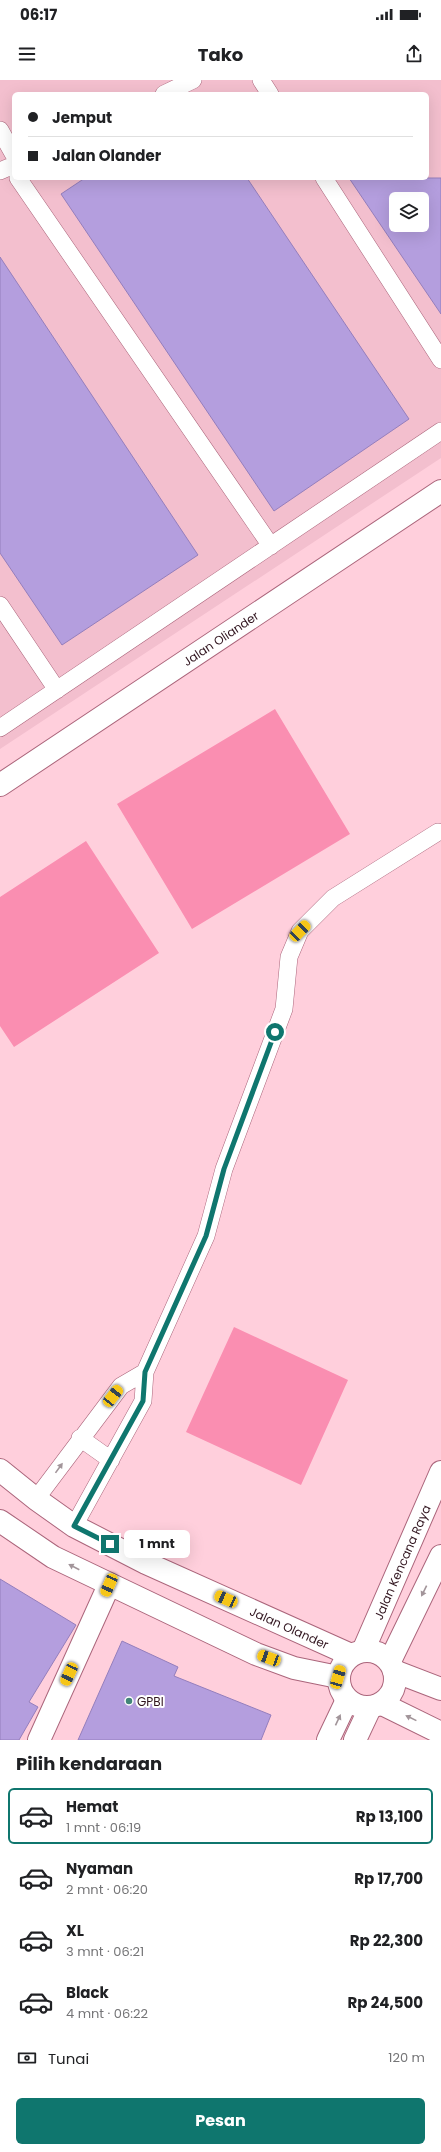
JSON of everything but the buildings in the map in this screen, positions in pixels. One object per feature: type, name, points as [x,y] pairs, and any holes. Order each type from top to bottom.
[{"type":"street","name":"Jalan Oliander","points":[[0,785],[441,491]]},
{"type":"street","name":"Jalan Olander","points":[[0,1470],[36,1499],[74,1526],[146,1563],[357,1653]]},
{"type":"street","name":"Jalan Kencana Raya","points":[[357,1653],[441,1472]]},
{"type":"street","points":[[0,1521],[53,1557],[256,1654],[294,1668],[338,1677]]},
{"type":"street","points":[[355,1740],[376,1706],[391,1695],[396,1683],[392,1666],[441,1556]]},
{"type":"street","points":[[39,1740],[109,1585]]},
{"type":"street","points":[[441,1689],[392,1666],[378,1653],[357,1653],[342,1665],[338,1677],[340,1690],[347,1700],[358,1707],[376,1706],[441,1733]]},
{"type":"street","points":[[328,1740],[347,1700]]},
{"type":"lane","points":[[168,92],[193,80]]},
{"type":"lane","points":[[261,80],[269,92]]},
{"type":"lane","points":[[0,130],[12,168]]},
{"type":"lane","points":[[20,180],[271,546]]},
{"type":"lane","points":[[325,180],[441,360]]},
{"type":"lane","points":[[0,728],[441,431]]},
{"type":"lane","points":[[0,605],[57,690]]},
{"type":"lane","points":[[74,1526],[143,1401],[145,1372],[206,1236],[224,1169],[284,1009],[289,957],[300,931],[333,898],[438,832]]},
{"type":"lane","points":[[36,1499],[80,1438],[121,1386],[145,1372]]},
{"type":"lane","points":[[80,1438],[111,1460]]},
{"type":"shaded area","points":[[0,80],[441,80],[441,458],[0,749]]},
{"type":"shaded area","points":[[275,709],[350,834],[192,929],[117,804]]},
{"type":"shaded area","points":[[86,841],[159,953],[14,1047],[0,1026],[0,897]]},
{"type":"shaded area","points":[[234,1327],[348,1380],[301,1485],[186,1432]]},
{"type":"place","name":"GPBI","points":[[129,1701]]},
{"type":"route","points":[[110,1544],[74,1526],[143,1401],[145,1372],[206,1236],[224,1169],[252,1090],[275,1032]]}]
